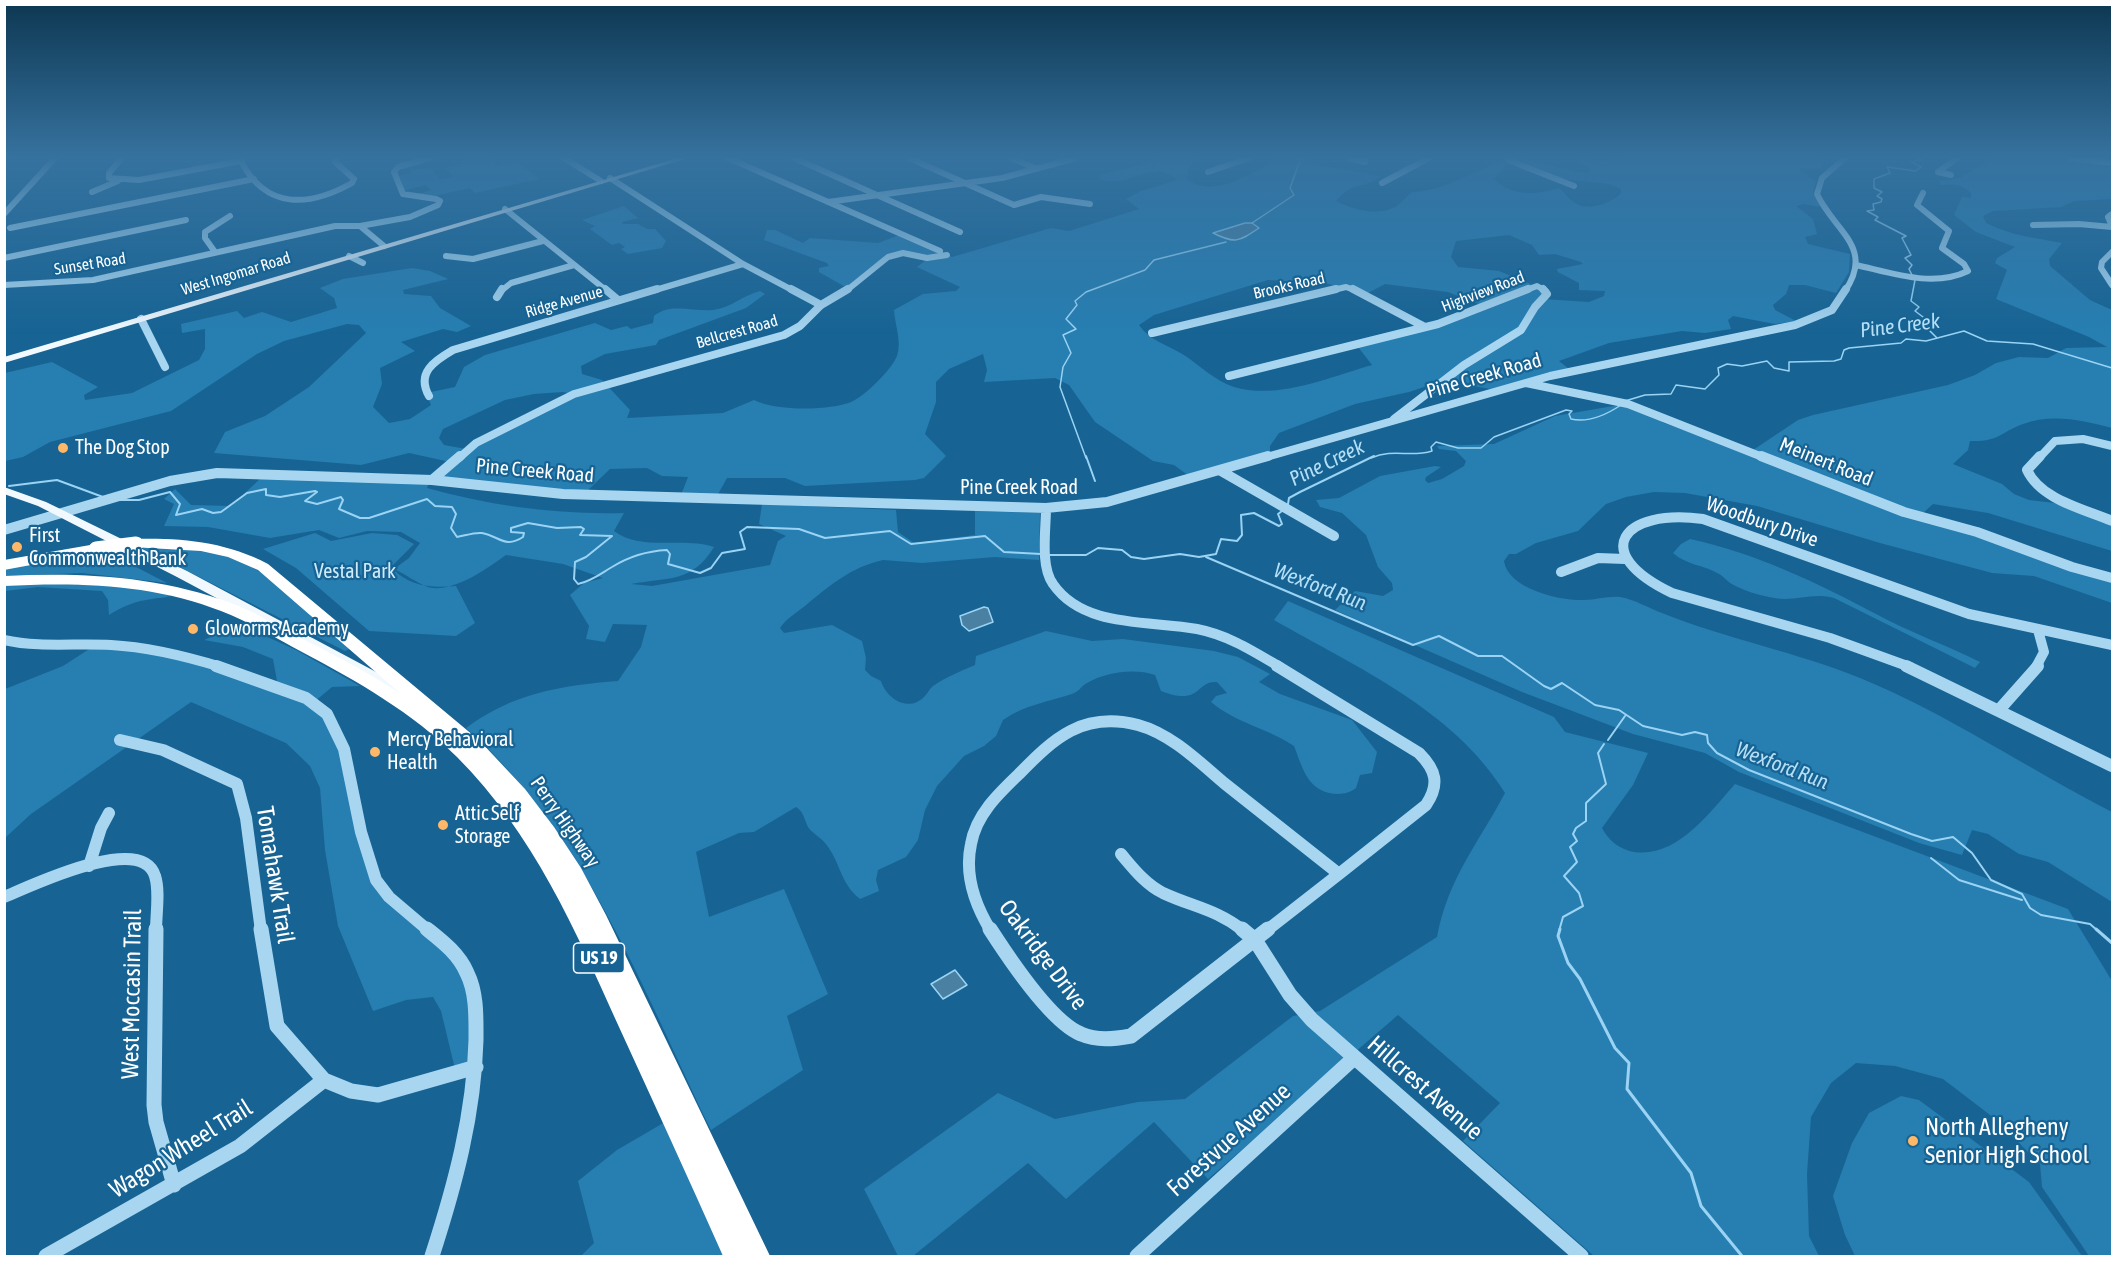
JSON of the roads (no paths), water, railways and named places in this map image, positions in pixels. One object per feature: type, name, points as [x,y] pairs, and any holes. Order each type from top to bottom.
[{"type":"highway","points":[[4,566],[136,544],[204,546],[234,553],[256,563],[428,708]]},
{"type":"highway","points":[[4,581],[58,579],[118,582],[171,591],[226,607]]},
{"type":"highway","name":"Perry Highway","points":[[226,607],[347,668],[401,701],[463,752],[521,818],[574,903],[737,1257]]},
{"type":"highway","name":"Perry Highway","points":[[428,708],[473,746],[504,777],[547,832],[574,874],[757,1257]]},
{"type":"main road","name":"West Ingomar Road","points":[[4,360],[479,217]]},
{"type":"main road","name":"Perry Highway","points":[[4,490],[354,664],[428,708]]},
{"type":"main road","name":"Perry Highway","points":[[4,497],[55,515],[226,607]]},
{"type":"street","points":[[10,228],[66,217]]},
{"type":"street","points":[[215,252],[205,238],[205,232],[229,217]]},
{"type":"street","name":"Sunset Road","points":[[4,285],[86,281],[329,226],[360,226],[410,217]]},
{"type":"street","points":[[514,217],[618,300]]},
{"type":"street","name":"Bellcrest Road","points":[[432,480],[476,443],[557,402],[597,386],[778,338],[800,326],[821,305],[743,264],[670,217]]},
{"type":"street","points":[[863,217],[940,251]]},
{"type":"street","points":[[924,217],[960,232]]},
{"type":"street","points":[[1832,217],[1850,238],[1856,267],[1938,279],[1960,276],[1968,272],[1964,264],[1942,248],[1949,231],[1932,217]]},
{"type":"street","points":[[4,220],[10,228]]},
{"type":"street","points":[[4,258],[186,220]]},
{"type":"street","points":[[2033,225],[2112,226]]},
{"type":"street","points":[[360,226],[384,246]]},
{"type":"street","points":[[7,237],[10,228]]},
{"type":"street","points":[[446,256],[473,259],[543,241]]},
{"type":"street","points":[[2112,252],[2104,259],[2101,268],[2112,285]]},
{"type":"street","points":[[821,305],[849,289],[888,257],[898,253],[927,258],[947,255]]},
{"type":"street","points":[[349,256],[363,263]]},
{"type":"street","name":"Ridge Avenue","points":[[429,396],[422,386],[423,376],[429,366],[447,353],[484,339],[743,264]]},
{"type":"street","points":[[497,297],[502,289],[511,283],[574,265]]},
{"type":"street","name":"Pine Creek Road","points":[[4,530],[180,478],[217,473],[432,480],[563,494],[1046,508],[1119,500],[1526,383],[1808,321],[1832,310],[1855,276],[1856,267]]},
{"type":"street","name":"Highview Road","points":[[1229,376],[1375,337],[1425,327],[1537,286],[1547,294],[1535,307],[1521,330],[1464,365],[1414,402],[1392,422]]},
{"type":"street","name":"Brooks Road","points":[[1152,333],[1346,287],[1366,294],[1425,327]]},
{"type":"street","points":[[141,319],[165,367]]},
{"type":"street","name":"Meinert Road","points":[[1526,383],[1546,389],[1601,396],[1628,404],[1904,512],[1977,532],[2072,567],[2112,578]]},
{"type":"street","points":[[2112,446],[2083,439],[2055,441],[2027,470],[2028,476],[2038,487],[2112,521]]},
{"type":"street","points":[[1221,471],[1334,536]]},
{"type":"street","name":"Oakridge Drive","points":[[1046,508],[1047,570],[1053,584],[1070,601],[1093,613],[1116,620],[1198,629],[1237,641],[1359,715],[1427,761],[1435,772],[1437,782],[1435,792],[1426,805],[1339,874],[1255,940],[1131,1036],[1110,1040],[1074,1032],[1061,1023],[977,906],[970,876],[970,846],[983,813],[1005,787],[1054,739],[1094,722],[1130,722],[1167,737],[1339,874]]},
{"type":"street","name":"Woodbury Drive","points":[[1625,558],[1622,548],[1624,536],[1630,528],[1643,521],[1671,516],[1703,519],[1936,603],[2038,630]]},
{"type":"street","points":[[1561,572],[1598,558],[1625,558],[1637,572],[1668,592],[1862,648],[1999,710],[2112,766]]},
{"type":"street","points":[[1999,710],[2039,664],[2044,652],[2038,630],[2112,645]]},
{"type":"street","points":[[4,640],[26,644],[114,645],[195,660],[230,670],[303,698],[326,712],[336,727],[344,751],[364,845],[380,887],[455,953],[468,972],[476,996],[476,1067],[471,1119],[458,1180],[432,1257]]},
{"type":"street","name":"Tomahawk Trail","points":[[120,740],[133,739],[151,744],[237,784],[246,818],[257,906],[277,1026],[324,1080]]},
{"type":"street","points":[[89,866],[101,828],[109,813]]},
{"type":"street","name":"Hillcrest Avenue","points":[[1121,854],[1143,879],[1161,892],[1224,915],[1255,940],[1290,996],[1311,1020],[1581,1257]]},
{"type":"street","name":"West Moccasin Trail","points":[[4,897],[89,866],[132,858],[143,860],[152,868],[156,877],[154,1105],[156,1122],[174,1185]]},
{"type":"street","name":"Forestvue Avenue","points":[[1137,1257],[1354,1058]]},
{"type":"street","points":[[324,1080],[351,1091],[378,1095],[476,1067]]},
{"type":"street","name":"Wagon Wheel Trail","points":[[45,1257],[240,1146],[324,1080]]},
{"type":"waterway","points":[[1252,223],[1261,217]]},
{"type":"waterway","points":[[1878,217],[1875,220],[1906,236],[1902,238],[1911,255],[1905,258],[1912,265],[1909,269],[1912,275]]},
{"type":"waterway","points":[[1086,458],[1060,387],[1063,367],[1071,353],[1063,335],[1076,329],[1066,319],[1077,305],[1075,301],[1086,292],[1145,270],[1154,260],[1226,242]]},
{"type":"waterway","points":[[1915,280],[1911,301],[1919,307],[1915,311],[1927,320],[1923,324],[1937,338]]},
{"type":"waterway","name":"Pine Creek","points":[[1625,401],[1645,395],[1671,394],[1676,385],[1705,389],[1719,375],[1718,368],[1727,364],[1742,366],[1767,361],[1774,368],[1789,371],[1789,362],[1834,361],[1841,359],[1844,350],[1849,348],[1901,343],[1906,339],[1926,341],[1964,331],[1987,341],[2033,344],[2112,368]]},
{"type":"waterway","name":"Pine Creek","points":[[1371,458],[1387,454],[1424,453],[1432,451],[1431,447],[1436,442],[1458,448],[1481,448],[1494,437],[1566,410],[1572,411],[1569,414],[1571,419],[1584,420],[1603,415],[1621,405]]},
{"type":"waterway","points":[[1086,456],[1095,481]]},
{"type":"waterway","name":"Pine Creek","points":[[1288,504],[1289,498],[1374,456]]},
{"type":"waterway","name":"Pine Creek","points":[[9,486],[57,480],[103,497]]},
{"type":"waterway","name":"Pine Creek","points":[[120,500],[139,500],[170,492],[180,504],[176,515],[202,509],[213,513],[221,512],[247,493],[266,489],[266,495],[280,497],[315,491],[317,492],[305,501],[317,504],[341,497],[343,500],[339,509],[360,518],[369,518],[427,499],[435,506],[452,507],[456,514],[451,528],[457,537],[482,533],[511,542],[523,537],[524,533],[511,532],[511,528],[528,523],[557,528],[581,527],[584,529],[580,535],[612,536],[586,557],[575,562],[574,579],[578,584],[592,579],[631,557],[667,550],[670,554],[668,564],[700,573],[711,568],[722,553],[745,549],[740,532],[747,527],[799,529],[825,538],[890,531],[911,544],[985,536],[1004,552],[1041,554]]},
{"type":"waterway","name":"Pine Creek","points":[[1047,555],[1086,555],[1098,548],[1122,550],[1131,557],[1144,559],[1180,554],[1199,557],[1216,554],[1221,539],[1237,541],[1242,535],[1241,515],[1254,513],[1279,526],[1282,524],[1278,514],[1282,511]]},
{"type":"waterway","name":"Wexford Run","points":[[1206,557],[1413,645],[1439,636],[1478,656],[1502,656],[1544,686],[1551,689],[1562,683],[1595,705],[1619,710],[1643,726],[1682,735],[1695,732],[1707,735],[1708,743],[1717,753],[1749,770],[1911,834],[1932,841],[1953,837],[1972,853],[1991,880],[2022,894],[2030,908],[2041,915],[2090,924],[2098,931]]},
{"type":"waterway","points":[[1608,740],[1625,716]]},
{"type":"waterway","points":[[1559,931],[1563,917],[1583,906],[1579,893],[1564,876],[1577,862],[1570,847],[1577,841],[1573,834],[1576,828],[1586,821],[1586,803],[1606,784],[1598,753],[1604,744]]},
{"type":"waterway","points":[[1931,858],[1959,880],[2022,900]]},
{"type":"waterway","points":[[1560,929],[1558,936],[1568,963],[1580,979],[1615,1048],[1629,1063],[1627,1089],[1691,1173],[1701,1206],[1742,1256]]},
{"type":"waterway","name":"Wexford Run","points":[[2096,929],[2112,943]]},
{"type":"place","name":"The Dog Stop","points":[[63,448]]},
{"type":"place","name":"First Commonwealth Bank","points":[[17,547]]},
{"type":"place","name":"Gloworms Academy","points":[[193,629]]},
{"type":"place","name":"Mercy Behavioral Health","points":[[375,752]]},
{"type":"place","name":"Attic Self Storage","points":[[443,825]]},
{"type":"place","name":"North Allegheny Senior High School","points":[[1913,1141]]},
{"type":"park label","name":"Vestal Park","points":[[355,572]]}]
